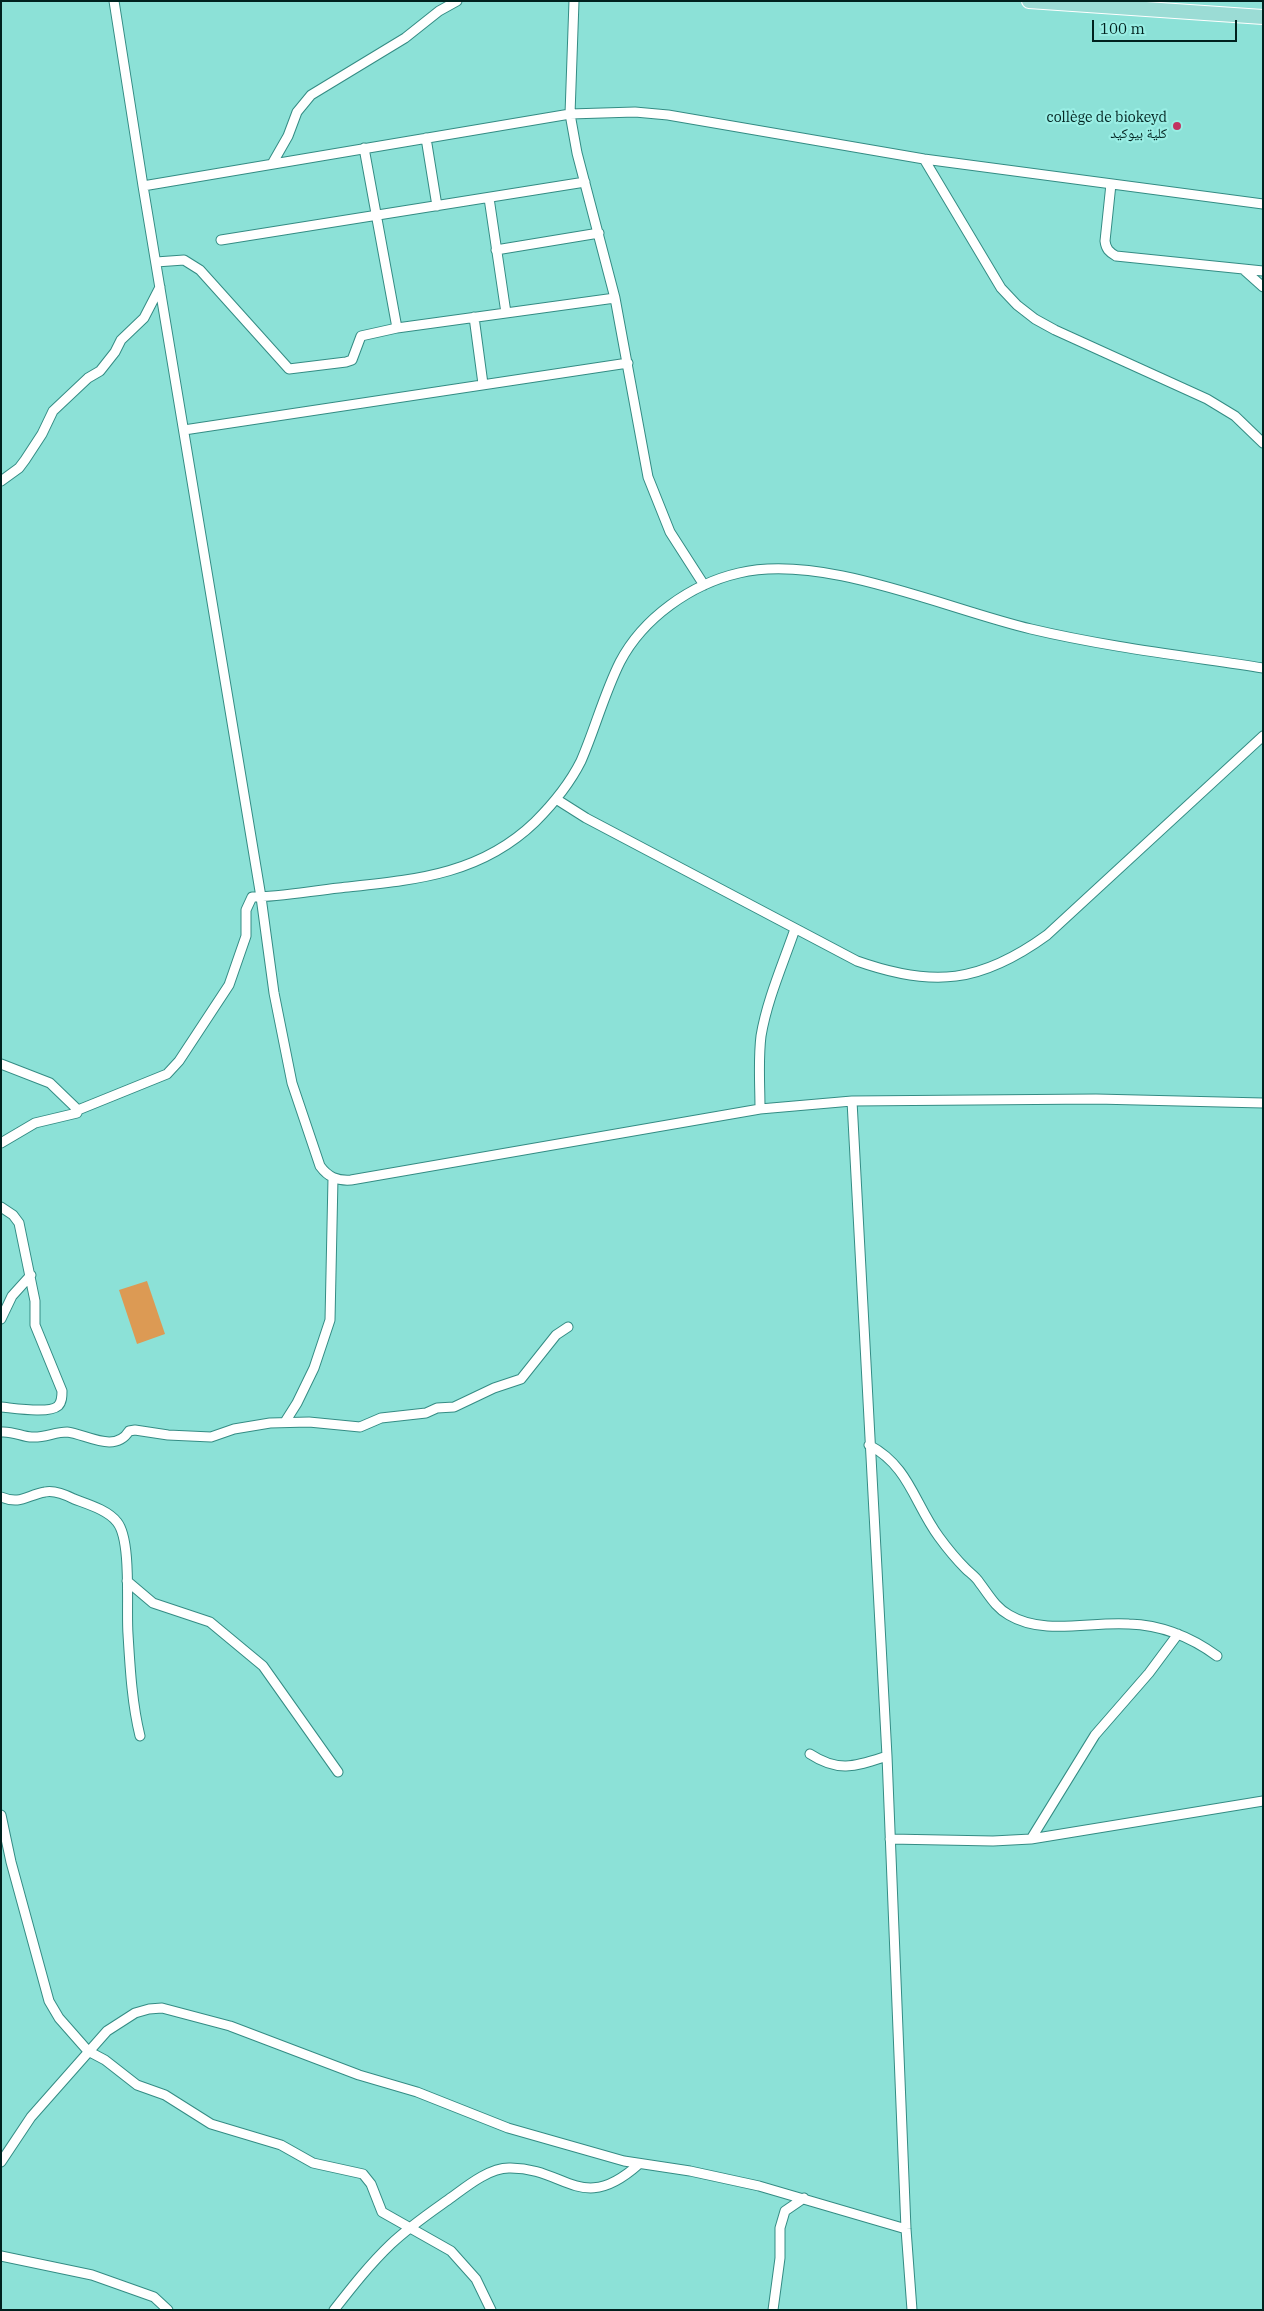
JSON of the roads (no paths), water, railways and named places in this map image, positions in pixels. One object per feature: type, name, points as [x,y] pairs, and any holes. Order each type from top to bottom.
[{"type":"main road","points":[[1029,1],[1263,17]]},
{"type":"street","points":[[114,1],[142,186],[261,897],[274,993],[292,1083],[320,1166],[333,1178],[342,1181],[351,1180],[760,1110],[852,1101],[1096,1098],[1263,1103]]},
{"type":"street","points":[[272,164],[288,136],[297,112],[311,95],[405,38],[439,11],[456,1]]},
{"type":"street","points":[[574,1],[570,114],[577,153],[615,298],[642,448],[655,496],[670,532],[704,584]]},
{"type":"street","points":[[142,186],[570,114],[627,112],[668,115],[924,159],[1263,204]]},
{"type":"street","points":[[426,138],[437,206]]},
{"type":"street","points":[[364,148],[397,328]]},
{"type":"street","points":[[924,159],[988,268],[1001,288],[1017,305],[1035,319],[1055,330],[1207,399],[1235,416],[1263,443]]},
{"type":"street","points":[[221,240],[585,182]]},
{"type":"street","points":[[1111,184],[1105,240],[1106,247],[1110,253],[1116,256],[1263,271]]},
{"type":"street","points":[[489,198],[506,313]]},
{"type":"street","points":[[496,250],[599,233]]},
{"type":"street","points":[[156,262],[184,260],[200,270],[235,306],[289,368],[352,360],[361,336],[397,328],[615,298]]},
{"type":"street","points":[[1244,270],[1263,287]]},
{"type":"street","points":[[1,481],[19,468],[25,460],[42,434],[53,410],[88,378],[100,370],[121,340],[144,318],[160,286]]},
{"type":"street","points":[[474,317],[483,384]]},
{"type":"street","points":[[184,430],[628,362]]},
{"type":"street","points":[[1,1143],[35,1123],[77,1113],[78,1110],[167,1074],[179,1061],[229,985],[246,936],[246,910],[252,897],[421,879],[452,871],[482,859],[510,843],[556,799],[570,780],[581,760],[621,662],[643,630],[664,611],[704,584],[739,573],[775,568],[811,570],[869,583],[1026,628],[1068,638],[1263,668]]},
{"type":"street","points":[[556,799],[586,818],[857,961],[888,972],[927,979],[960,976],[991,968],[1020,954],[1047,935],[1263,736]]},
{"type":"street","points":[[760,1110],[759,1062],[762,1035],[771,998],[795,929]]},
{"type":"street","points":[[1,1064],[50,1083],[78,1110]]},
{"type":"street","points":[[852,1101],[887,1756],[906,2229],[912,2310]]},
{"type":"street","points":[[285,1422],[297,1403],[314,1368],[330,1320],[333,1178]]},
{"type":"street","points":[[1,1207],[13,1215],[19,1223],[31,1275],[35,1301],[35,1325],[62,1391],[62,1397],[58,1406],[54,1408],[27,1409],[1,1407]]},
{"type":"street","points":[[1,1319],[12,1296],[31,1275]]},
{"type":"street","points":[[1,1432],[20,1433],[30,1437],[67,1432],[93,1440],[114,1441],[124,1438],[131,1430],[168,1435],[211,1437],[258,1424],[285,1422],[360,1427],[381,1418],[426,1413],[439,1408],[454,1407],[494,1388],[522,1379],[556,1335],[568,1327]]},
{"type":"street","points":[[869,1445],[884,1454],[898,1466],[938,1536],[957,1560],[979,1581],[994,1603],[1008,1614],[1022,1622],[1038,1626],[1127,1623],[1157,1627],[1195,1641],[1217,1656]]},
{"type":"street","points":[[1,1497],[13,1500],[27,1499],[46,1492],[52,1492],[71,1497],[108,1514],[120,1526],[124,1539],[128,1639],[136,1717],[140,1736]]},
{"type":"street","points":[[127,1581],[153,1603],[210,1622],[264,1666],[338,1772]]},
{"type":"street","points":[[1031,1839],[1095,1735],[1149,1672],[1178,1634]]},
{"type":"street","points":[[810,1754],[823,1762],[838,1767],[853,1766],[887,1756]]},
{"type":"street","points":[[890,1839],[993,1841],[1031,1839],[1263,1801]]},
{"type":"street","points":[[1,1815],[11,1862],[25,1907],[49,2001],[59,2018],[88,2051],[105,2060],[137,2085],[164,2095],[211,2124],[281,2145],[313,2163],[363,2174],[372,2184],[382,2212],[451,2250],[476,2279],[491,2310]]},
{"type":"street","points":[[1,2162],[31,2117],[107,2031],[120,2021],[149,2009],[162,2008],[230,2026],[359,2075],[417,2092],[508,2128],[624,2161],[690,2171],[759,2186],[906,2229]]},
{"type":"street","points":[[334,2310],[355,2281],[391,2244],[479,2177],[508,2168],[542,2173],[569,2185],[593,2189],[609,2184],[629,2173],[640,2164]]},
{"type":"street","points":[[773,2310],[780,2258],[780,2228],[785,2211],[804,2198]]},
{"type":"street","points":[[1,2256],[92,2275],[154,2297],[168,2310]]},
{"type":"place","name":"collège de biokeyd كلية بيوكيد","points":[[1177,126]]}]
